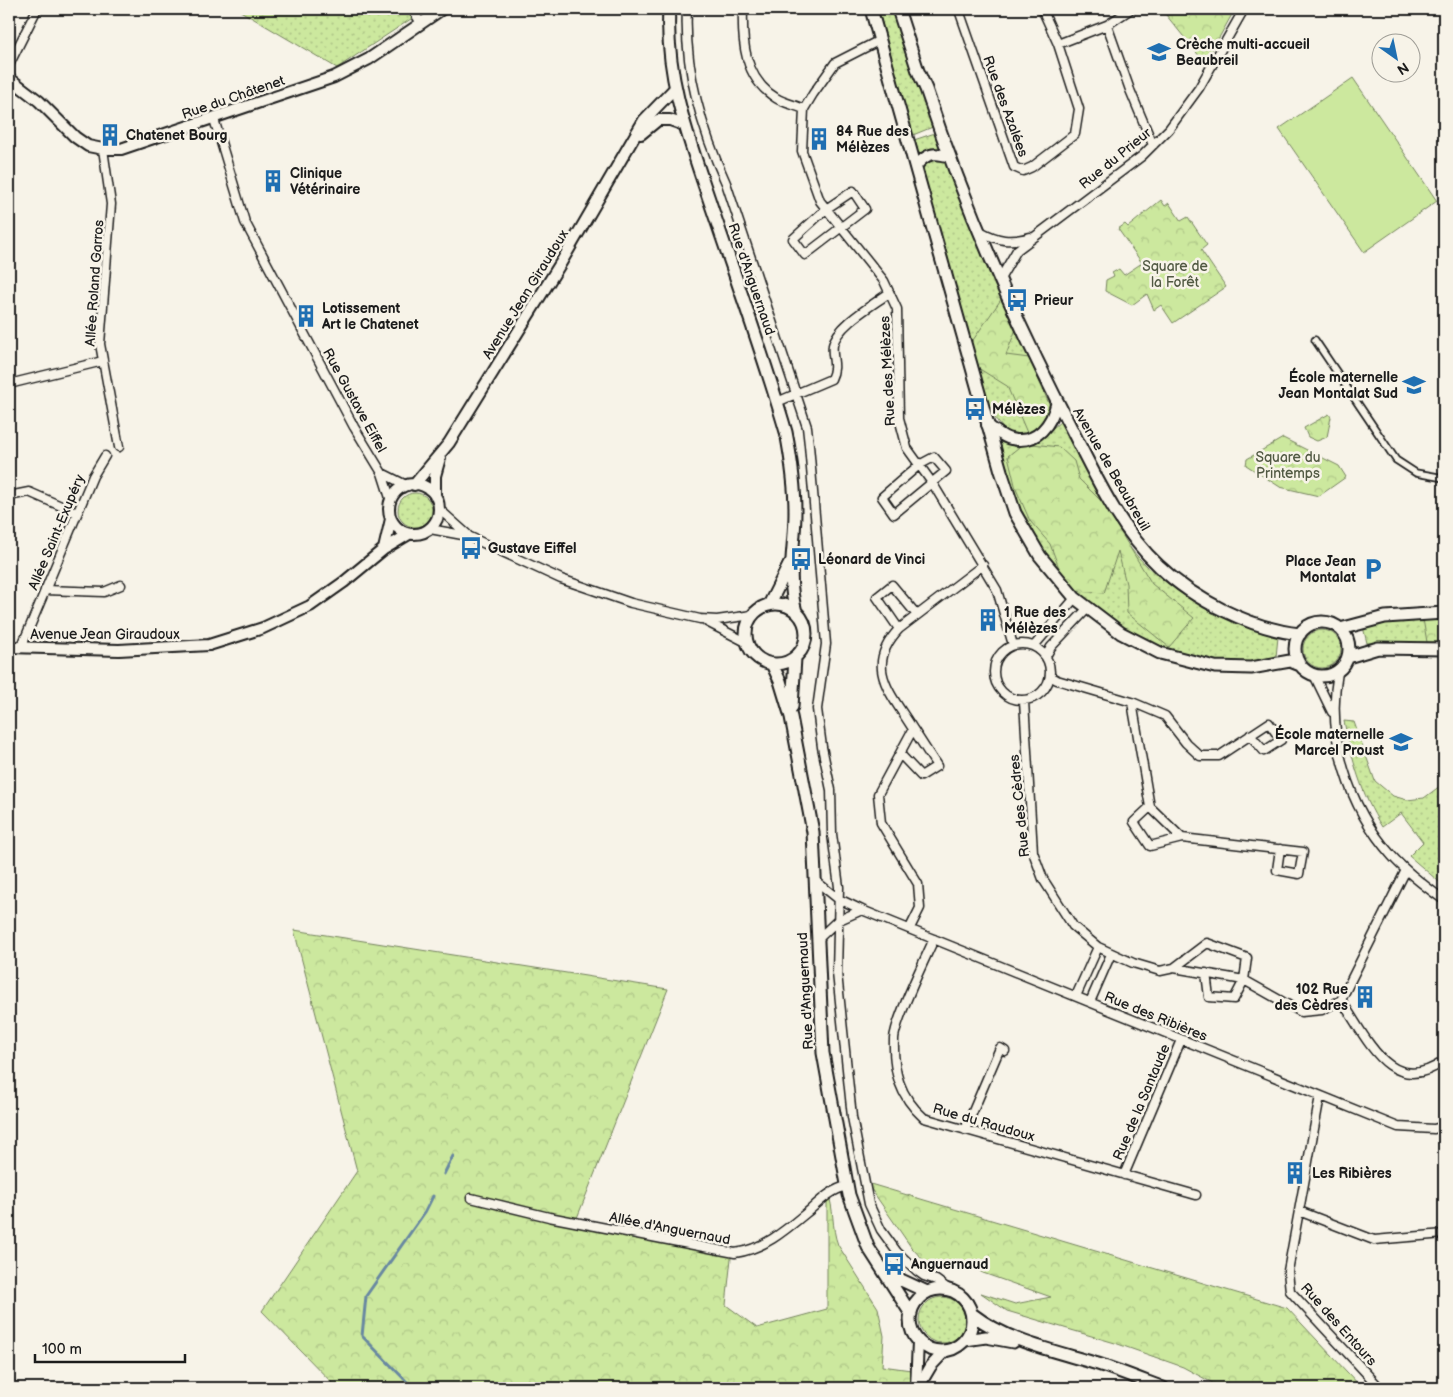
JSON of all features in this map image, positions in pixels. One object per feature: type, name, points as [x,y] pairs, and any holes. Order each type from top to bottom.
[{"type":"main road","name":"Rue d'Anguernaud","points":[[669,9],[668,35],[675,88],[684,125],[777,402],[792,465],[795,513],[790,561],[792,598],[806,633],[805,642],[795,658],[791,717]]},
{"type":"main road","points":[[871,9],[987,425],[1015,513],[1040,556],[1075,598],[1121,633],[1160,653],[1214,668],[1250,668],[1290,661],[1300,664],[1314,675],[1322,676],[1338,672],[1348,657],[1348,642],[1340,629],[1320,622],[1305,628],[1300,634],[1295,650],[1300,664]]},
{"type":"main road","name":"Avenue de Beaubreuil","points":[[898,9],[918,70],[978,230],[1056,401],[1134,540],[1159,567],[1222,609],[1272,630],[1300,634]]},
{"type":"main road","name":"Rue d'Anguernaud","points":[[769,605],[790,561]]},
{"type":"main road","points":[[795,658],[780,664],[772,664],[754,656],[746,642],[746,628],[756,611],[769,605],[784,605],[796,612]]},
{"type":"main road","points":[[1340,629],[1385,617],[1444,612]]},
{"type":"main road","points":[[1348,657],[1378,648],[1444,649]]},
{"type":"main road","name":"Rue d'Anguernaud","points":[[772,664],[779,676],[791,717],[813,832],[817,882],[817,940],[823,1053],[847,1186],[868,1247],[911,1314]]},
{"type":"main road","name":"Rue d'Anguernaud","points":[[876,1258],[899,1279],[927,1292]]},
{"type":"main road","points":[[948,1289],[964,1298],[972,1314],[972,1328],[965,1340],[952,1349],[945,1351],[930,1349],[918,1341],[911,1328],[911,1314],[916,1301],[927,1292],[948,1289]]},
{"type":"main road","points":[[972,1314],[1004,1333],[1030,1344],[1101,1365],[1163,1388]]},
{"type":"main road","points":[[965,1340],[986,1337],[1030,1344]]},
{"type":"street","points":[[9,65],[37,9]]},
{"type":"street","points":[[412,9],[421,23]]},
{"type":"street","name":"Rue du Châtenet","points":[[9,78],[39,101],[74,137],[88,146],[103,149],[121,149],[214,119],[340,74],[369,58],[442,9]]},
{"type":"street","points":[[687,9],[686,38],[696,98],[710,148],[726,183],[795,396],[807,427],[826,644],[817,708],[822,747],[831,790],[832,834],[839,887],[837,898],[836,973],[852,1117],[869,1204],[881,1230],[897,1252],[917,1271],[924,1276],[936,1280],[948,1289]]},
{"type":"street","points":[[743,9],[742,39],[749,66],[759,84],[776,98],[804,109]]},
{"type":"street","name":"Rue des Azalées","points":[[961,9],[960,14],[1014,167],[1023,171],[1032,167],[1075,134],[1079,109],[1058,44],[1042,9]]},
{"type":"street","points":[[1058,44],[1108,25],[1131,9]]},
{"type":"street","name":"Rue du Prieur","points":[[1000,279],[1017,250],[1154,145],[1189,103],[1244,9]]},
{"type":"street","points":[[1108,25],[1130,90],[1154,145]]},
{"type":"street","name":"Rue des Mélèzes","points":[[880,40],[835,63],[813,94],[804,109],[802,151],[820,201],[884,281],[897,309],[899,418],[907,448],[933,484],[997,590],[1012,645]]},
{"type":"street","name":"Avenue Jean Giraudoux","points":[[411,485],[441,455],[562,261],[653,109],[675,88]]},
{"type":"street","name":"Rue Gustave Eiffel","points":[[214,119],[245,222],[354,427],[382,473],[391,501]]},
{"type":"street","name":"Avenue Jean Giraudoux","points":[[630,146],[648,126],[658,120],[670,120],[684,125]]},
{"type":"street","name":"Allée Roland Garros","points":[[103,149],[111,204],[100,344],[119,447]]},
{"type":"street","points":[[916,166],[927,154],[938,153],[950,158]]},
{"type":"street","points":[[853,191],[865,209],[842,228],[805,255],[793,239],[826,209],[853,191]]},
{"type":"street","name":"Rue du Prieur","points":[[978,230],[1000,240],[1014,242],[1034,236]]},
{"type":"street","points":[[777,402],[832,379],[836,362],[833,351],[838,332],[889,293]]},
{"type":"street","points":[[1315,340],[1396,460],[1416,473],[1444,478]]},
{"type":"street","points":[[9,384],[103,361]]},
{"type":"street","name":"Avenue de Beaubreuil","points":[[987,425],[1010,439],[1029,440],[1044,430],[1056,401]]},
{"type":"street","name":"Avenue Jean Giraudoux","points":[[435,496],[435,476],[441,455]]},
{"type":"street","name":"Allée Saint-Exupéry","points":[[21,648],[77,513],[105,456]]},
{"type":"street","points":[[934,457],[946,471],[933,484],[894,514],[882,497],[919,465],[934,457]]},
{"type":"street","name":"Rue Gustave Eiffel","points":[[382,473],[411,485]]},
{"type":"street","points":[[384,549],[391,519],[391,501],[396,493],[411,485],[426,487],[435,496],[439,509],[438,516],[430,529]]},
{"type":"street","points":[[9,496],[29,492],[77,513]]},
{"type":"street","points":[[439,509],[468,536]]},
{"type":"street","points":[[391,519],[402,531],[409,534],[416,534],[430,529],[468,536],[561,579],[631,602],[700,619],[717,620],[752,615]]},
{"type":"street","name":"Avenue Jean Giraudoux","points":[[9,648],[119,650],[209,645],[263,628],[310,606],[344,582],[384,549],[409,534]]},
{"type":"street","points":[[900,754],[921,776],[937,766],[886,685],[880,660],[889,639],[899,629],[983,565]]},
{"type":"street","points":[[44,590],[104,592],[121,584]]},
{"type":"street","points":[[899,629],[877,597],[892,585],[917,615]]},
{"type":"street","points":[[1034,646],[1075,598]]},
{"type":"street","points":[[1046,656],[1034,646],[1012,645],[998,656],[995,664],[995,682],[1006,696],[1024,701],[1042,693],[1050,676],[1046,656],[1050,647],[1087,609]]},
{"type":"street","points":[[700,619],[746,642]]},
{"type":"street","points":[[1333,714],[1338,672]]},
{"type":"street","points":[[1314,675],[1333,714],[1343,763],[1354,796],[1378,839],[1406,870],[1444,900]]},
{"type":"street","points":[[1050,676],[1057,680],[1132,702],[1165,716],[1186,743],[1200,756],[1219,756],[1250,735]]},
{"type":"street","name":"Rue des Cèdres","points":[[1024,701],[1034,852],[1042,879],[1072,926],[1098,947],[1132,963],[1160,970],[1174,968],[1244,980],[1301,1012],[1322,1010],[1341,1000]]},
{"type":"street","points":[[1132,702],[1150,807],[1182,838]]},
{"type":"street","points":[[910,928],[920,908],[918,884],[881,823],[878,794],[913,729]]},
{"type":"street","points":[[1150,807],[1134,822],[1150,846],[1182,838],[1280,849]]},
{"type":"street","points":[[1406,870],[1341,1000],[1385,1064],[1410,1074],[1432,1069],[1444,1061]]},
{"type":"street","name":"Rue des Ribières","points":[[817,882],[837,898],[862,910],[1398,1127],[1434,1128],[1444,1126]]},
{"type":"street","points":[[817,940],[837,921],[862,910]]},
{"type":"street","name":"Rue du Raudoux","points":[[934,939],[894,1037],[899,1086],[911,1106],[924,1118],[1196,1195]]},
{"type":"street","points":[[1174,968],[1208,943],[1247,958],[1244,980],[1234,999],[1209,997],[1206,974]]},
{"type":"street","points":[[1076,996],[1098,947]]},
{"type":"street","points":[[1090,1002],[1111,954]]},
{"type":"street","name":"Rue de la Santaude","points":[[1124,1175],[1181,1040]]},
{"type":"street","points":[[966,1130],[1000,1048],[1005,1051]]},
{"type":"street","name":"Rue des Entours","points":[[1320,1096],[1288,1271],[1290,1291],[1380,1388]]},
{"type":"street","name":"Allée d'Anguernaud","points":[[471,1198],[735,1254],[747,1252],[778,1235],[824,1197],[847,1186]]},
{"type":"street","points":[[1299,1211],[1374,1240],[1444,1234]]},
{"type":"street","points":[[917,1388],[918,1341]]},
{"type":"street","points":[[917,1388],[931,1366],[945,1351]]},
{"type":"green space","points":[[237,9],[426,9],[337,68]]},
{"type":"green space","points":[[878,9],[896,9],[935,126],[913,135]]},
{"type":"green space","points":[[1163,9],[1235,9],[1205,63]]},
{"type":"green space","points":[[1353,78],[1437,201],[1364,252],[1279,129]]},
{"type":"green space","points":[[935,133],[941,149],[931,148],[918,154],[914,140]]},
{"type":"green space","points":[[941,158],[947,164],[974,233],[1051,408],[1028,435],[1006,432],[990,412],[923,174],[924,165],[928,159]]},
{"type":"green space","name":"Square de la Forêt","points":[[1161,200],[1165,206],[1169,203],[1181,221],[1188,217],[1207,245],[1201,250],[1226,287],[1173,323],[1161,305],[1154,310],[1147,294],[1132,305],[1105,291],[1106,280],[1114,276],[1112,273],[1119,269],[1124,275],[1142,263],[1118,229],[1125,224],[1128,227]]},
{"type":"green space","points":[[1002,298],[1016,329],[1006,355],[1029,358],[1051,408],[1042,425],[1028,435],[1007,386],[978,368],[971,343]]},
{"type":"green space","points":[[1329,414],[1331,417],[1327,437],[1317,441],[1308,437],[1304,428]]},
{"type":"green space","points":[[1060,422],[1109,516],[1141,561],[1176,589],[1217,614],[1278,637],[1276,657],[1241,663],[1220,663],[1190,657],[1161,647],[1133,633],[1106,616],[1082,596],[1060,573],[1042,548],[1022,512],[997,436],[1025,441],[1032,440],[1044,435]]},
{"type":"green space","name":"Square du Printemps","points":[[1283,438],[1339,466],[1346,477],[1319,496],[1280,487],[1246,465],[1247,459]]},
{"type":"green space","points":[[1024,443],[1059,447],[1074,461],[1079,479],[1103,503],[1152,584],[1194,618],[1169,647],[1127,613],[1126,584],[1118,551],[1104,593],[1077,591],[1062,576],[1050,544],[1030,521],[1016,489],[1008,456]]},
{"type":"green space","points":[[415,493],[427,498],[432,510],[427,522],[415,527],[403,522],[398,510],[403,498]]},
{"type":"green space","points":[[1444,618],[1444,642],[1367,643],[1363,627],[1384,622]]},
{"type":"green space","points":[[1444,618],[1444,642],[1427,642],[1423,619]]},
{"type":"green space","points":[[1322,630],[1336,635],[1341,649],[1336,663],[1322,668],[1308,663],[1303,649],[1308,635]]},
{"type":"green space","points":[[1344,721],[1354,722],[1375,781],[1393,796],[1407,800],[1424,798],[1444,783],[1444,886],[1409,856],[1423,842],[1401,813],[1382,827],[1368,802],[1358,776]]},
{"type":"green space","points":[[294,930],[668,989],[575,1223],[732,1249],[726,1305],[757,1328],[827,1309],[827,1191],[838,1245],[878,1308],[884,1336],[882,1366],[911,1370],[911,1388],[337,1388],[262,1311],[357,1171]]},
{"type":"green space","points":[[867,1183],[1287,1308],[1362,1388],[1222,1388],[1183,1367],[1115,1343],[1007,1311],[981,1293],[1015,1304],[1051,1297],[983,1273],[960,1260],[927,1264],[911,1247]]},
{"type":"green space","points":[[942,1297],[955,1301],[961,1307],[965,1320],[961,1333],[955,1339],[942,1343],[929,1339],[923,1333],[919,1320],[923,1307],[929,1301]]},
{"type":"waterway","points":[[444,1174],[453,1156]]},
{"type":"waterway","points":[[413,1388],[362,1336],[366,1296],[425,1212],[433,1196]]},
{"type":"place","name":"Crèche multi-accueil Beaubreil","points":[[1159,52]]},
{"type":"place","name":"Chatenet Bourg","points":[[110,135]]},
{"type":"place","name":"84 Rue des Mélèzes","points":[[819,139]]},
{"type":"place","name":"Clinique Vétérinaire","points":[[273,181]]},
{"type":"place","name":"Prieur","points":[[1017,300]]},
{"type":"place","name":"Lotissement Art le Chatenet","points":[[306,316]]},
{"type":"place","name":"École maternelle Jean Montalat Sud","points":[[1414,385]]},
{"type":"place","name":"Mélèzes","points":[[975,409]]},
{"type":"place","name":"Gustave Eiffel","points":[[471,548]]},
{"type":"place","name":"Léonard de Vinci","points":[[801,559]]},
{"type":"place","name":"Place Jean Montalat","points":[[1373,569]]},
{"type":"place","name":"1 Rue des Mélèzes","points":[[988,620]]},
{"type":"place","name":"École maternelle Marcel Proust","points":[[1401,742]]},
{"type":"place","name":"102 Rue des Cèdres","points":[[1365,997]]},
{"type":"place","name":"Les Ribières","points":[[1295,1173]]},
{"type":"place","name":"Anguernaud","points":[[894,1264]]}]
